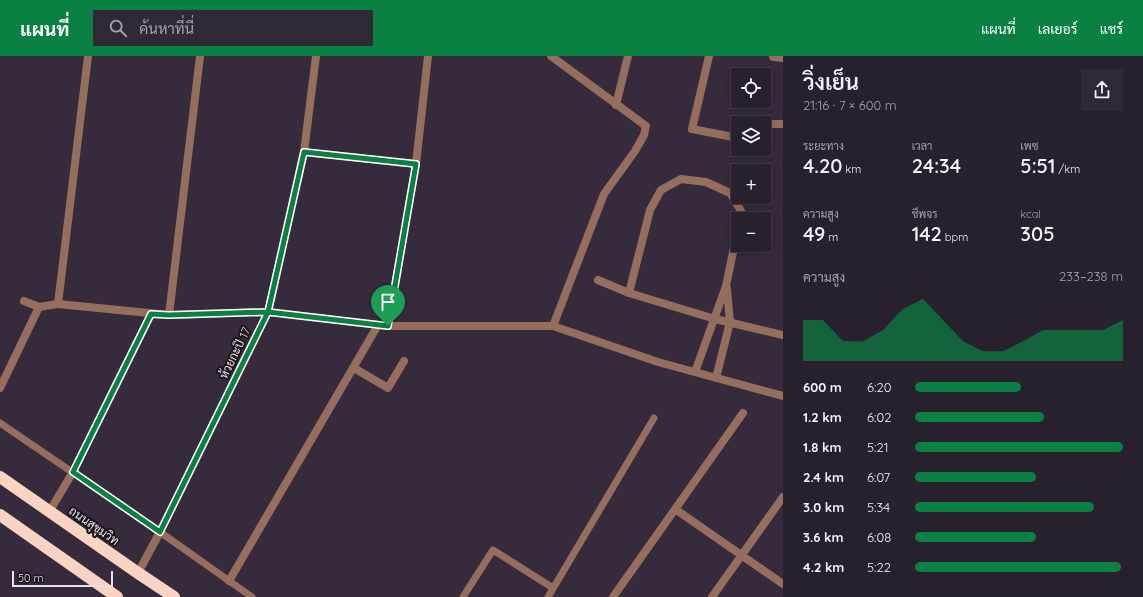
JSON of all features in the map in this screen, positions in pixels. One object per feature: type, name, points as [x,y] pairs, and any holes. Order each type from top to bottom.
[{"type":"highway","name":"ถนนสุขุมวิท","points":[[0,477],[174,597]]},
{"type":"highway","points":[[0,515],[117,597]]},
{"type":"street","points":[[58,304],[88,56]]},
{"type":"street","points":[[169,315],[200,56]]},
{"type":"street","name":"ห้วยกะปิ 17","points":[[138,573],[160,532],[268,312],[304,152],[316,56]]},
{"type":"street","points":[[388,326],[416,164],[428,56]]},
{"type":"street","points":[[551,56],[646,126],[644,135],[635,151],[604,194],[554,326]]},
{"type":"street","points":[[616,105],[628,56]]},
{"type":"street","points":[[709,56],[692,129],[731,137]]},
{"type":"street","points":[[773,56],[783,58]]},
{"type":"street","points":[[771,124],[783,124]]},
{"type":"street","points":[[304,152],[416,164]]},
{"type":"street","points":[[628,293],[650,210],[661,190],[681,179],[706,182],[730,193],[741,212]]},
{"type":"street","points":[[695,372],[726,286],[733,252]]},
{"type":"street","points":[[598,280],[628,293],[715,319],[783,335]]},
{"type":"street","points":[[716,378],[730,322],[726,286]]},
{"type":"street","points":[[24,302],[39,307],[58,304],[169,315],[268,312],[388,326],[554,326],[658,362],[783,396]]},
{"type":"street","points":[[0,388],[39,307]]},
{"type":"street","points":[[49,512],[73,472],[151,314]]},
{"type":"street","points":[[229,581],[378,325]]},
{"type":"street","points":[[354,368],[388,388],[404,361]]},
{"type":"street","points":[[613,597],[743,413]]},
{"type":"street","points":[[712,597],[783,497]]},
{"type":"street","points":[[675,509],[783,584]]},
{"type":"lane","points":[[548,597],[654,418]]},
{"type":"lane","points":[[0,423],[160,532],[252,597]]},
{"type":"lane","points":[[463,597],[493,550],[553,588]]},
{"type":"route","points":[[388,326],[268,312],[169,315],[151,314],[73,472],[160,532],[268,312],[304,152],[416,164],[388,326]]}]
